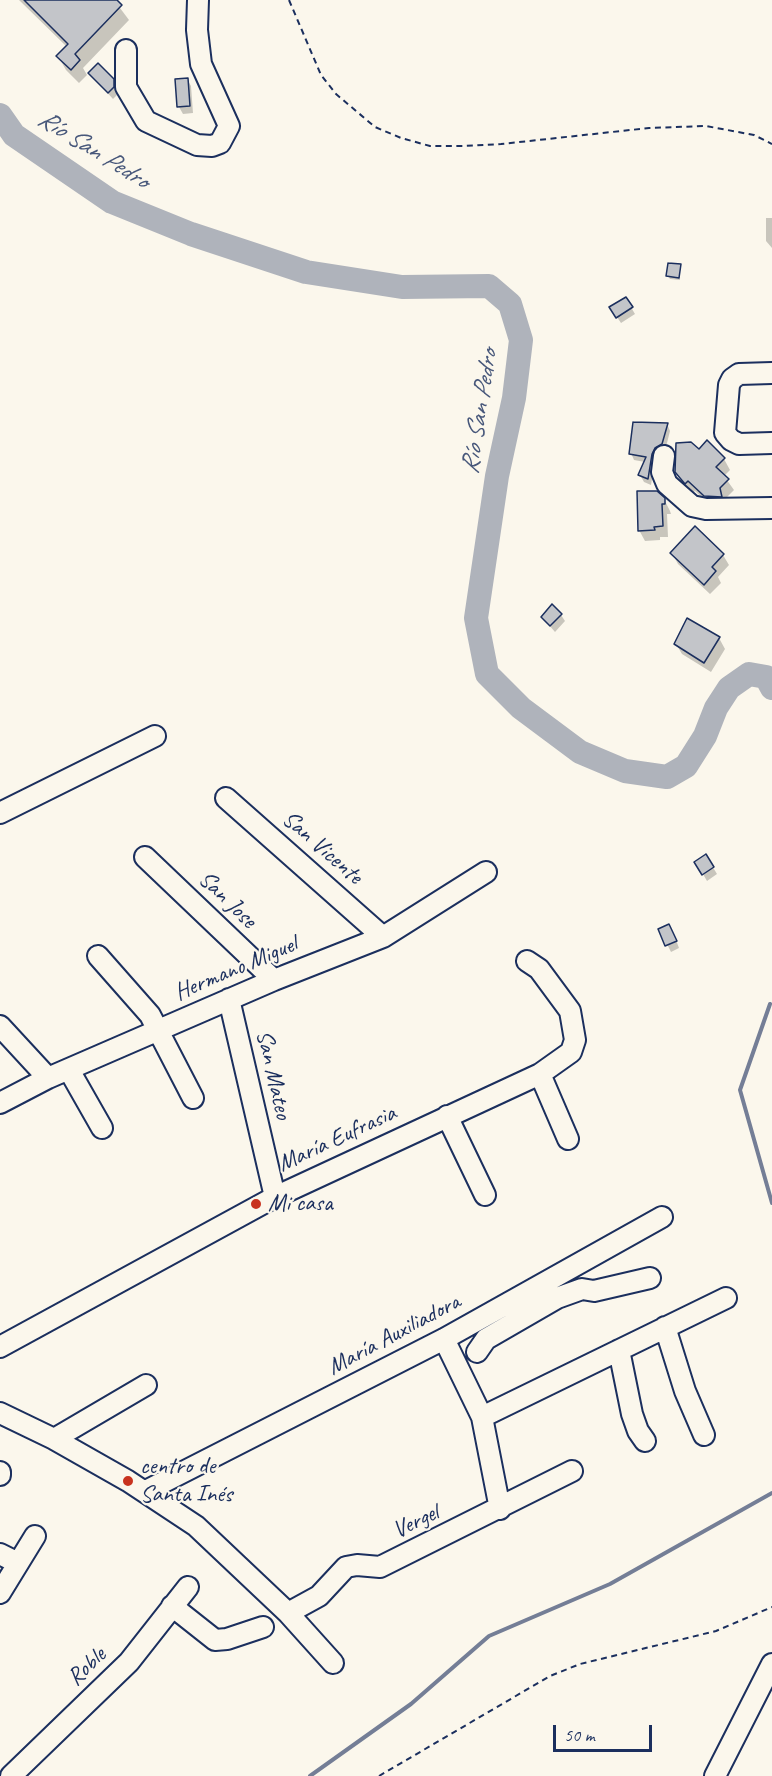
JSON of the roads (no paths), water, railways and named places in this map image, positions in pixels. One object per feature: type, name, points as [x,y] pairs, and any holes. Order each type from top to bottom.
[{"type":"street","points":[[126,50],[126,87],[146,122],[198,145],[212,146],[220,143],[229,126],[201,64],[197,30],[198,0]]},
{"type":"street","points":[[772,373],[739,374],[732,379],[729,385],[725,433],[739,444],[772,443]]},
{"type":"street","points":[[664,456],[662,472],[667,484],[692,506],[706,509],[772,508]]},
{"type":"street","points":[[0,813],[155,736]]},
{"type":"street","name":"San Vicente","points":[[226,798],[383,937]]},
{"type":"street","name":"San Jose","points":[[145,857],[274,980]]},
{"type":"street","name":"Hermano Miguel","points":[[0,1103],[48,1078],[229,999],[383,937],[486,872]]},
{"type":"street","points":[[98,956],[150,1015],[156,1031],[193,1098]]},
{"type":"street","name":"María Eufrasia","points":[[0,1347],[275,1197],[540,1074],[571,1052],[575,1040],[570,1011],[539,969],[528,961]]},
{"type":"street","name":"San Mateo","points":[[229,999],[275,1197]]},
{"type":"street","points":[[0,1026],[48,1078]]},
{"type":"street","points":[[69,1070],[102,1128]]},
{"type":"street","points":[[540,1074],[568,1139]]},
{"type":"street","points":[[447,1116],[485,1195]]},
{"type":"street","name":"María Auxiliadora","points":[[146,1491],[444,1338],[662,1217]]},
{"type":"street","points":[[571,1267],[582,1289]]},
{"type":"street","points":[[477,1352],[486,1339],[557,1298],[582,1289],[594,1291],[650,1278]]},
{"type":"street","points":[[482,1417],[726,1298]]},
{"type":"street","points":[[665,1327],[685,1391],[704,1435]]},
{"type":"street","points":[[444,1338],[482,1417],[500,1509]]},
{"type":"street","points":[[619,1350],[632,1414],[638,1431],[645,1441]]},
{"type":"street","points":[[54,1439],[146,1385]]},
{"type":"street","points":[[0,1413],[54,1439],[146,1491],[217,1543],[288,1613],[333,1663]]},
{"type":"street","name":"Vergel","points":[[288,1613],[320,1596],[346,1567],[357,1565],[380,1568],[572,1471]]},
{"type":"street","points":[[0,1593],[35,1536]]},
{"type":"street","points":[[0,1554],[18,1563]]},
{"type":"street","name":"Roble","points":[[11,1776],[129,1662],[188,1587]]},
{"type":"street","points":[[172,1606],[215,1640],[227,1639],[263,1627]]},
{"type":"street","points":[[715,1776],[772,1664]]},
{"type":"waterway","name":"Río San Pedro","points":[[0,115],[14,135],[112,202],[191,234],[306,272],[402,287],[489,286],[510,304],[521,340],[514,398],[497,476],[476,618],[487,674],[521,708],[580,752],[625,771],[667,777],[686,766],[705,736],[716,708],[729,688],[749,674],[766,677],[772,688]]},
{"type":"waterway","points":[[770,1004],[740,1090],[772,1203]]},
{"type":"waterway","points":[[310,1776],[411,1704],[489,1636],[610,1584],[772,1493]]},
{"type":"place","name":"Mi casa","points":[[256,1204]]},
{"type":"place","name":"centro de Santa Inés","points":[[128,1481]]}]
